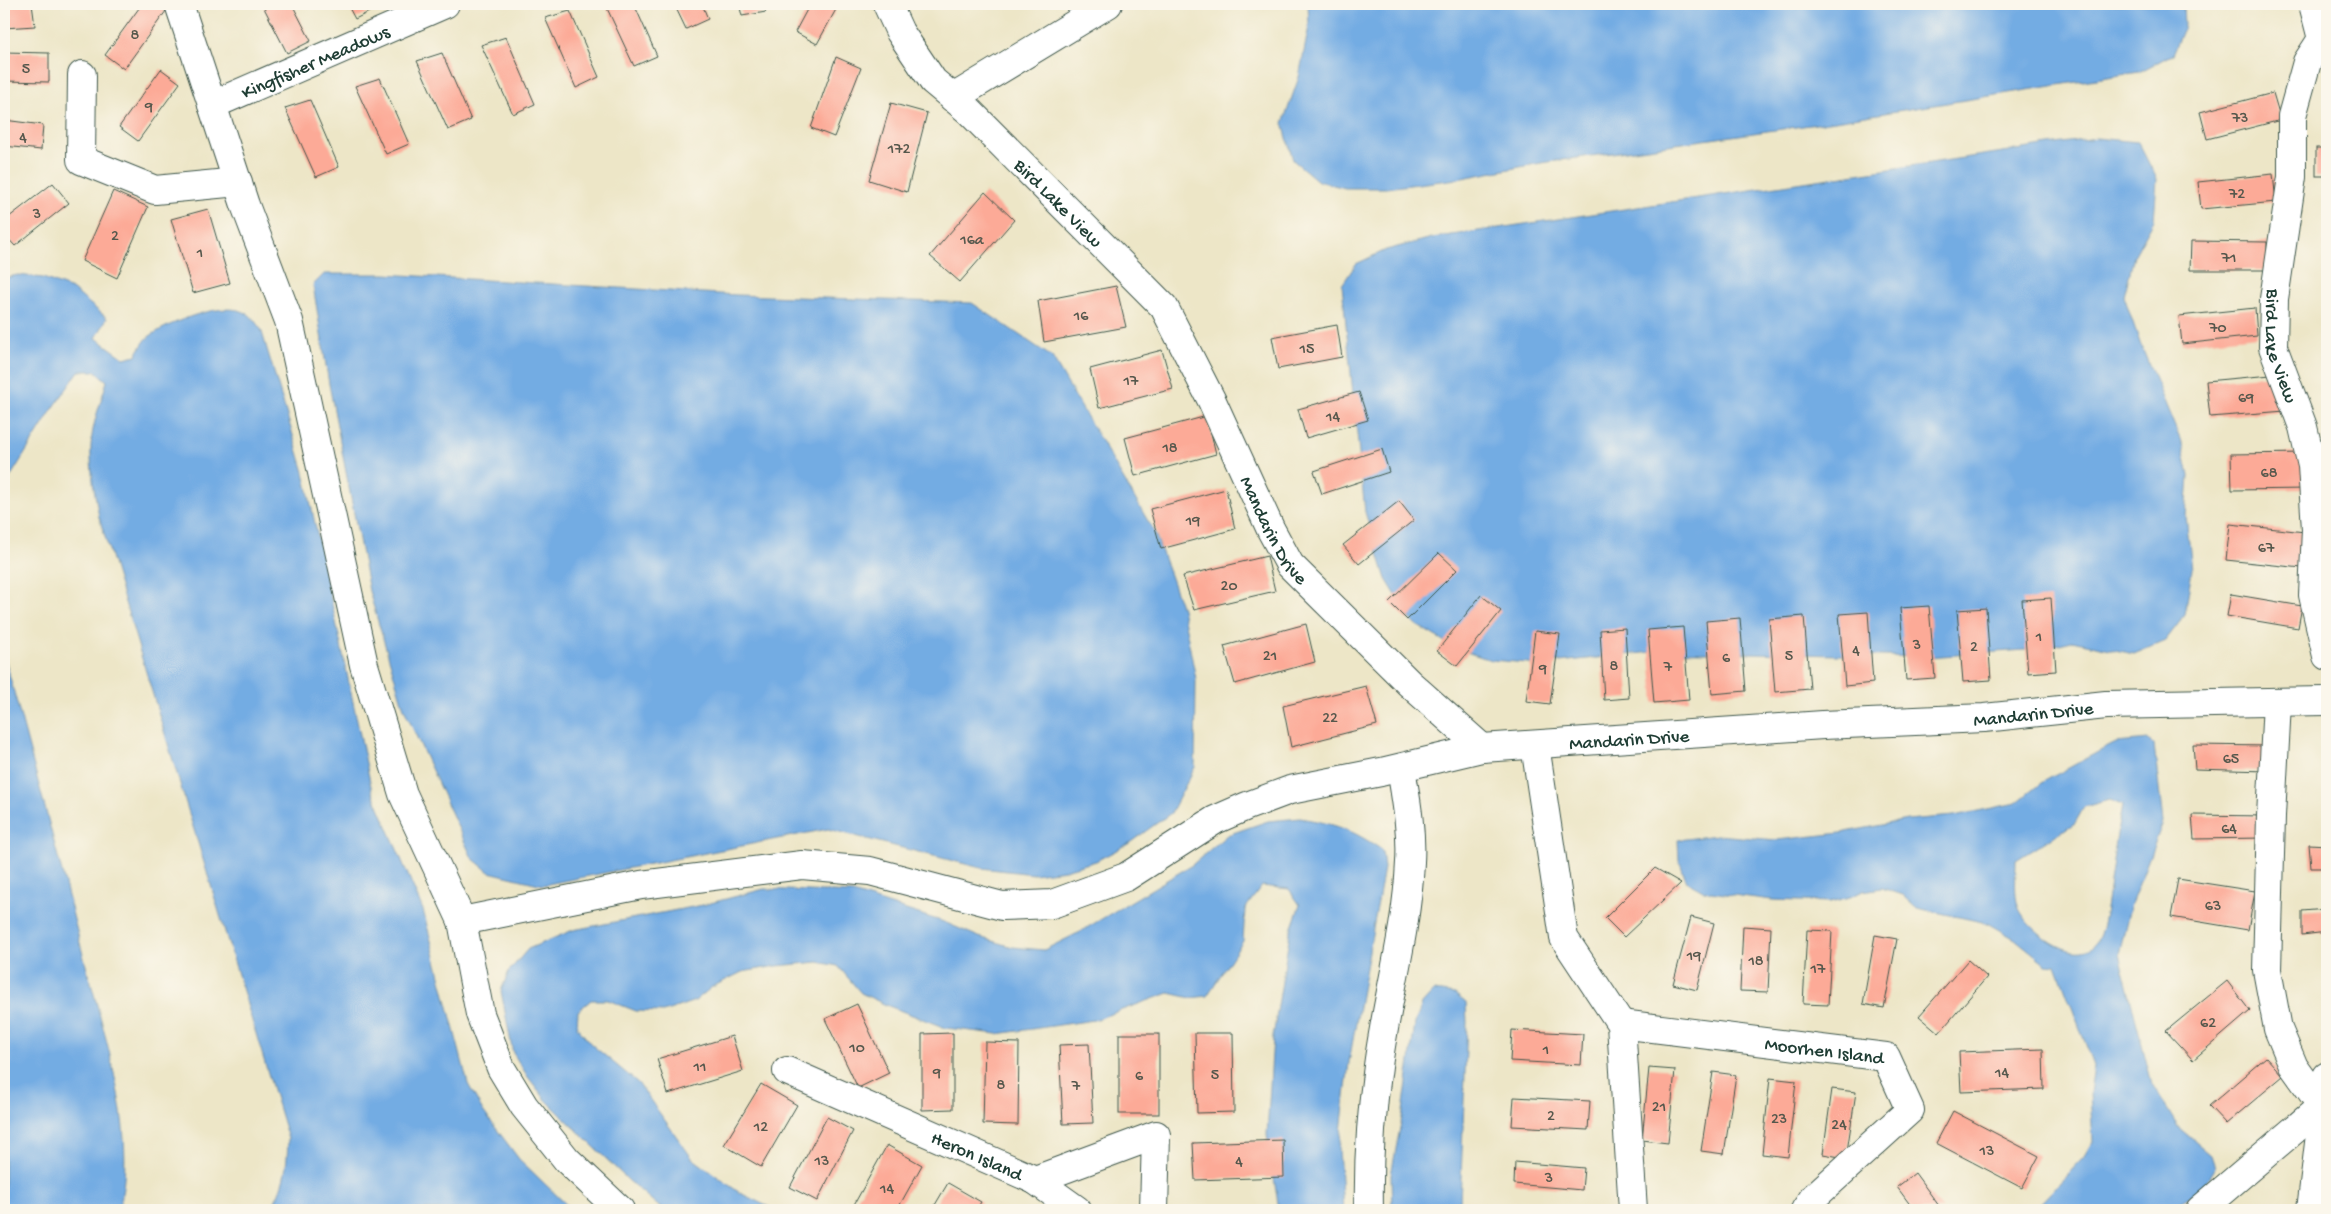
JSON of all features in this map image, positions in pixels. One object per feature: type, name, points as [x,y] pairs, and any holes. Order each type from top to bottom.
[{"type":"street","points":[[179,4],[238,182],[290,321],[366,674],[403,794],[462,921],[480,1014],[501,1068],[524,1106],[566,1160],[620,1210]]},
{"type":"street","name":"Kingfisher Meadows","points":[[212,105],[444,4]]},
{"type":"street","name":"Bird Lake View","points":[[887,4],[900,32],[933,81],[953,98],[1109,250],[1164,307]]},
{"type":"street","points":[[953,98],[1108,4]]},
{"type":"street","name":"Bird Lake View","points":[[2313,4],[2324,39],[2307,62],[2292,116],[2292,177],[2274,299],[2273,347],[2303,427],[2312,466],[2316,529],[2313,595],[2327,656]]},
{"type":"street","points":[[82,75],[81,160],[155,190],[238,182]]},
{"type":"street","name":"Mandarin Drive","points":[[1164,307],[1212,401],[1271,530],[1290,565],[1409,682],[1482,748],[1822,725],[1984,718],[2106,705],[2327,701]]},
{"type":"street","points":[[2277,703],[2271,816],[2267,970],[2278,1029],[2294,1067],[2322,1106]]},
{"type":"street","points":[[1535,745],[1564,938],[1621,1024],[1633,1210]]},
{"type":"street","points":[[462,921],[641,885],[802,865],[870,871],[1002,906],[1052,904],[1126,877],[1215,820],[1290,790],[1401,768],[1482,748]]},
{"type":"street","points":[[1369,1210],[1368,1156],[1378,1066],[1399,944],[1410,862],[1408,820],[1401,768]]},
{"type":"street","name":"Moorhen Island","points":[[1621,1024],[1886,1057],[1910,1110],[1814,1197],[1805,1210]]},
{"type":"street","name":"Heron Island","points":[[787,1071],[1035,1180],[1156,1135],[1154,1210]]},
{"type":"street","points":[[2312,1203],[2327,1076]]},
{"type":"street","points":[[2200,1210],[2322,1106]]},
{"type":"street","points":[[1035,1180],[1076,1210]]},
{"type":"water","points":[[1308,4],[2183,4],[2184,28],[2173,54],[2139,72],[1810,125],[1541,163],[1457,179],[1386,188],[1345,188],[1318,181],[1293,160],[1283,123],[1299,77],[1309,26]]},
{"type":"water","points":[[2096,138],[2138,142],[2157,179],[2154,220],[2134,256],[2124,296],[2140,343],[2182,444],[2189,476],[2186,516],[2192,569],[2185,615],[2165,641],[2134,654],[2072,641],[2038,649],[1928,657],[1661,651],[1541,664],[1491,660],[1457,649],[1413,623],[1386,579],[1365,512],[1342,285],[1356,264],[1386,250],[1432,238]]},
{"type":"water","points":[[324,274],[385,274],[737,295],[972,303],[1052,357],[1155,533],[1182,609],[1196,679],[1195,767],[1171,813],[1128,844],[1096,861],[1065,870],[1034,874],[981,868],[828,829],[543,885],[489,872],[472,858],[404,709],[369,591],[329,384],[313,285]]},
{"type":"water","points":[[18,275],[43,278],[72,289],[107,318],[96,338],[124,358],[136,355],[146,340],[159,330],[184,319],[212,311],[238,310],[250,315],[261,329],[304,472],[372,791],[423,910],[468,1084],[483,1111],[519,1159],[572,1210],[270,1210],[282,1184],[287,1159],[288,1139],[99,517],[94,491],[91,446],[95,421],[107,381],[95,371],[79,371],[4,487],[4,278]]},
{"type":"water","points":[[4,655],[115,1079],[125,1149],[124,1181],[118,1210],[4,1210]]},
{"type":"water","points":[[2149,740],[2154,745],[2163,822],[2130,907],[2119,954],[2152,1084],[2178,1127],[2211,1155],[2215,1167],[2201,1190],[2166,1210],[2034,1210],[2085,1156],[2093,1142],[2090,1093],[2094,1066],[2056,965],[2046,964],[2015,939],[1987,923],[1917,908],[1903,895],[1882,888],[1863,891],[1850,897],[1830,902],[1772,900],[1703,891],[1687,882],[1679,860],[1678,840],[1717,835],[1777,840],[1841,833],[1907,820],[1954,816],[2016,803],[2041,783],[2116,743]],"holes":[[[2109,800],[2122,805],[2106,912],[2098,939],[2090,948],[2079,951],[2054,944],[2031,925],[2018,906],[2015,883],[2016,860],[2075,823],[2084,807]]]},
{"type":"water","points":[[1300,818],[1343,828],[1361,837],[1382,850],[1384,868],[1349,1062],[1339,1149],[1343,1210],[1279,1210],[1267,1135],[1273,1037],[1290,932],[1300,905],[1289,889],[1262,886],[1245,909],[1243,941],[1207,996],[1191,998],[1169,993],[1094,1020],[997,1034],[946,1028],[886,1005],[861,993],[838,966],[818,962],[742,972],[712,987],[695,1001],[663,1012],[636,1011],[608,1000],[591,1000],[578,1011],[577,1027],[591,1044],[638,1083],[692,1158],[740,1193],[775,1210],[663,1210],[628,1180],[546,1100],[528,1077],[513,1053],[501,991],[509,971],[528,949],[573,930],[703,905],[764,889],[853,893],[944,922],[979,937],[1012,947],[1044,950],[1078,933],[1192,865],[1227,835],[1268,821]]},
{"type":"water","points":[[1434,991],[1455,994],[1466,1003],[1467,1022],[1460,1204],[1449,1210],[1392,1210],[1391,1175],[1403,1112],[1415,1023],[1422,1004]]},
{"type":"building","points":[[4,4],[32,4],[35,26],[4,28]]},
{"type":"building","points":[[142,4],[156,4],[166,11],[124,69],[105,55]]},
{"type":"building","points":[[262,4],[292,4],[311,41],[287,53]]},
{"type":"building","points":[[347,4],[377,4],[379,7],[355,19]]},
{"type":"building","points":[[605,4],[634,4],[657,56],[634,66]]},
{"type":"building","points":[[674,4],[702,4],[708,19],[686,29]]},
{"type":"building","points":[[739,4],[764,4],[766,12],[742,16]]},
{"type":"building","points":[[810,4],[839,4],[817,44],[795,32]]},
{"type":"building","points":[[570,11],[599,77],[576,88],[545,18]]},
{"type":"building","points":[[506,37],[535,104],[513,114],[481,45]]},
{"type":"building","points":[[4,52],[49,53],[49,82],[4,81]]},
{"type":"building","points":[[442,53],[471,120],[448,130],[417,61]]},
{"type":"building","points":[[836,57],[861,68],[834,137],[811,128]]},
{"type":"building","points":[[161,69],[180,83],[138,141],[119,127]]},
{"type":"building","points":[[380,78],[409,144],[386,154],[355,86]]},
{"type":"building","points":[[2273,93],[2281,120],[2207,139],[2200,112]]},
{"type":"building","points":[[310,100],[339,167],[316,177],[285,108]]},
{"type":"building","points":[[891,103],[927,113],[907,192],[869,180]]},
{"type":"building","points":[[4,120],[43,125],[41,150],[4,146]]},
{"type":"building","points":[[2316,148],[2327,148],[2327,176],[2316,176]]},
{"type":"building","points":[[2273,174],[2276,202],[2201,209],[2198,182]]},
{"type":"building","points":[[53,183],[69,203],[15,246],[4,234],[4,221]]},
{"type":"building","points":[[113,191],[148,207],[117,278],[82,261]]},
{"type":"building","points":[[985,192],[1014,220],[960,282],[930,256]]},
{"type":"building","points":[[208,209],[230,283],[193,293],[171,219]]},
{"type":"building","points":[[2325,223],[2327,223],[2327,249],[2324,249]]},
{"type":"building","points":[[2191,241],[2267,242],[2267,270],[2190,270]]},
{"type":"building","points":[[1116,286],[1126,327],[1044,342],[1038,301]]},
{"type":"building","points":[[2324,300],[2327,301],[2327,329],[2322,329]]},
{"type":"building","points":[[2255,308],[2257,336],[2182,344],[2179,316]]},
{"type":"building","points":[[1337,325],[1342,357],[1278,369],[1272,337]]},
{"type":"building","points":[[1162,350],[1173,389],[1099,408],[1090,369]]},
{"type":"building","points":[[2282,374],[2285,411],[2210,417],[2206,381]]},
{"type":"building","points":[[1359,392],[1368,420],[1306,438],[1298,409]]},
{"type":"building","points":[[1207,416],[1216,454],[1135,476],[1125,438]]},
{"type":"building","points":[[1382,449],[1389,472],[1322,494],[1314,471]]},
{"type":"building","points":[[2307,453],[2308,489],[2232,490],[2231,454]]},
{"type":"building","points":[[1226,489],[1235,529],[1161,549],[1150,509]]},
{"type":"building","points":[[1399,501],[1414,520],[1359,564],[1343,545]]},
{"type":"building","points":[[2230,524],[2305,532],[2302,568],[2226,560]]},
{"type":"building","points":[[1439,553],[1457,570],[1407,620],[1389,602]]},
{"type":"building","points":[[1267,556],[1275,591],[1194,610],[1183,576]]},
{"type":"building","points":[[2231,594],[2302,606],[2298,628],[2227,616]]},
{"type":"building","points":[[1481,595],[1501,611],[1457,666],[1437,651]]},
{"type":"building","points":[[2051,598],[2056,671],[2028,673],[2022,600]]},
{"type":"building","points":[[1929,606],[1935,678],[1906,680],[1900,608]]},
{"type":"building","points":[[1986,608],[1991,680],[1963,682],[1957,610]]},
{"type":"building","points":[[1868,612],[1873,683],[1845,686],[1839,614]]},
{"type":"building","points":[[1804,616],[1810,689],[1775,692],[1769,619]]},
{"type":"building","points":[[1740,618],[1746,691],[1712,694],[1706,621]]},
{"type":"building","points":[[1306,624],[1315,662],[1235,684],[1224,646]]},
{"type":"building","points":[[1683,627],[1689,700],[1654,703],[1648,630]]},
{"type":"building","points":[[1625,628],[1629,698],[1604,700],[1600,630]]},
{"type":"building","points":[[1535,631],[1560,634],[1550,704],[1526,701]]},
{"type":"building","points":[[1366,686],[1377,725],[1291,747],[1283,706]]},
{"type":"building","points":[[2193,745],[2269,746],[2267,771],[2195,769]]},
{"type":"building","points":[[2192,815],[2265,816],[2264,838],[2194,839]]},
{"type":"building","points":[[2309,844],[2327,845],[2327,868],[2311,868]]},
{"type":"building","points":[[1655,868],[1681,883],[1624,937],[1605,918]]},
{"type":"building","points":[[2178,879],[2255,891],[2248,930],[2171,917]]},
{"type":"building","points":[[2327,909],[2327,932],[2302,935],[2302,911]]},
{"type":"building","points":[[1691,917],[1714,923],[1697,990],[1673,984]]},
{"type":"building","points":[[1743,926],[1771,928],[1768,992],[1740,991]]},
{"type":"building","points":[[1807,930],[1832,931],[1828,1005],[1803,1004]]},
{"type":"building","points":[[1875,935],[1897,939],[1884,1008],[1863,1004]]},
{"type":"building","points":[[1968,960],[1987,977],[1939,1033],[1919,1016]]},
{"type":"building","points":[[2227,981],[2250,1011],[2193,1060],[2166,1031]]},
{"type":"building","points":[[857,1004],[889,1073],[858,1088],[825,1019]]},
{"type":"building","points":[[1512,1030],[1583,1034],[1581,1065],[1510,1061]]},
{"type":"building","points":[[953,1033],[953,1109],[922,1110],[922,1034]]},
{"type":"building","points":[[1195,1033],[1233,1033],[1234,1112],[1197,1113]]},
{"type":"building","points":[[1119,1034],[1159,1034],[1159,1114],[1119,1114]]},
{"type":"building","points":[[732,1036],[743,1071],[668,1094],[657,1059]]},
{"type":"building","points":[[985,1042],[1019,1043],[1018,1125],[983,1124]]},
{"type":"building","points":[[1089,1044],[1093,1123],[1063,1124],[1059,1045]]},
{"type":"building","points":[[2043,1049],[2044,1089],[1961,1092],[1959,1052]]},
{"type":"building","points":[[2266,1057],[2283,1076],[2226,1124],[2209,1106]]},
{"type":"building","points":[[1649,1068],[1675,1070],[1668,1143],[1642,1140]]},
{"type":"building","points":[[1713,1072],[1736,1075],[1724,1154],[1701,1151]]},
{"type":"building","points":[[1770,1078],[1796,1081],[1788,1157],[1762,1154]]},
{"type":"building","points":[[761,1084],[797,1105],[761,1167],[724,1145]]},
{"type":"building","points":[[1832,1089],[1856,1092],[1846,1158],[1823,1154]]},
{"type":"building","points":[[1514,1097],[1590,1101],[1588,1130],[1512,1126]]},
{"type":"building","points":[[1953,1111],[2039,1156],[2022,1188],[1936,1143]]},
{"type":"building","points":[[827,1117],[853,1131],[817,1201],[790,1187]]},
{"type":"building","points":[[1283,1140],[1284,1177],[1195,1180],[1193,1143]]},
{"type":"building","points":[[887,1145],[922,1165],[897,1210],[851,1210]]},
{"type":"building","points":[[1515,1162],[1584,1168],[1582,1190],[1514,1184]]},
{"type":"building","points":[[1915,1173],[1942,1210],[1914,1210],[1897,1187]]},
{"type":"building","points":[[948,1183],[981,1202],[976,1210],[932,1210]]}]
